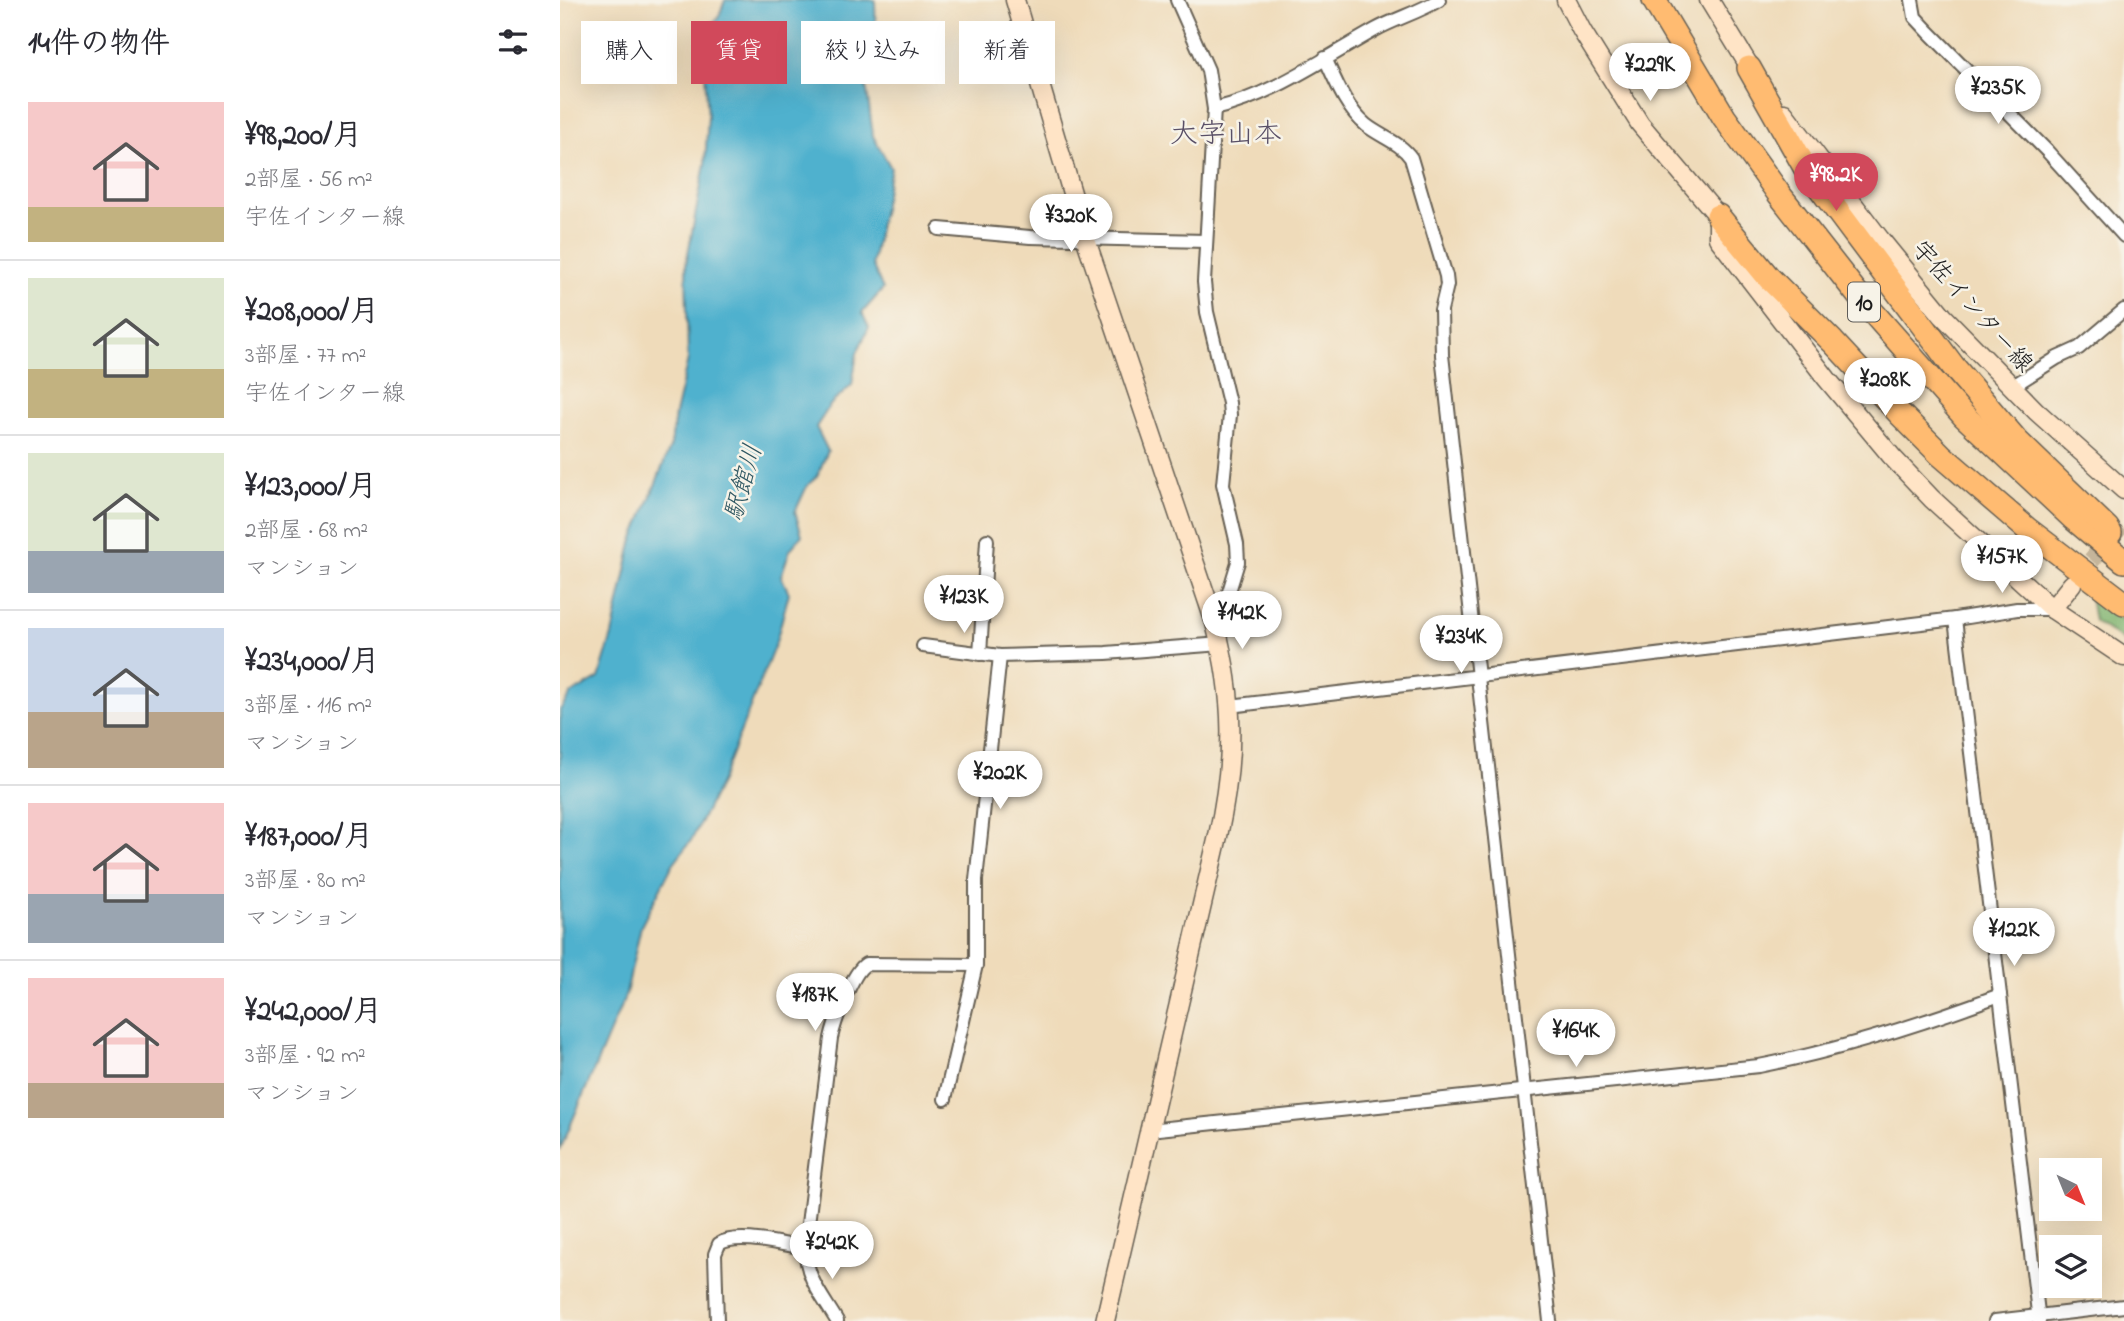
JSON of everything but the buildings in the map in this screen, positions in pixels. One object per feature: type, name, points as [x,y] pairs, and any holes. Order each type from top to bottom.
[{"type":"highway","name":"10","points":[[1654,0],[1724,117],[1862,300],[1963,415],[2074,519],[2124,560]]},
{"type":"highway","points":[[1749,68],[1805,169],[1914,317],[2017,441],[2107,528],[2124,560]]},
{"type":"highway","points":[[1718,216],[1769,278],[1941,455],[2027,529],[2124,603]]},
{"type":"main road","points":[[1016,0],[1085,237],[1219,638],[1230,706],[1231,755],[1226,799],[1105,1321]]},
{"type":"main road","points":[[1566,0],[1582,31],[1640,124],[1718,216],[1718,238],[1827,379],[1893,458],[1965,531],[2052,609],[2124,657]]},
{"type":"main road","name":"宇佐インター線","points":[[1709,0],[1749,68],[1880,239],[1943,316],[2036,411],[2124,490]]},
{"type":"main road","points":[[2052,609],[2072,584]]},
{"type":"street","points":[[923,646],[1000,656],[1106,653],[1219,638],[1238,562],[1237,544],[1223,493],[1230,415],[1227,390],[1205,300],[1213,110],[1208,70],[1177,0]]},
{"type":"street","points":[[1213,110],[1264,91],[1391,21],[1439,0]]},
{"type":"street","points":[[1912,0],[1915,17],[1922,25],[2047,151],[2124,236]]},
{"type":"street","points":[[1325,58],[1355,114],[1406,151],[1411,158],[1446,276],[1447,285],[1441,310],[1441,340],[1550,1321]]},
{"type":"street","points":[[939,229],[998,235],[1206,241]]},
{"type":"street","points":[[2013,386],[2057,358],[2079,348],[2124,310]]},
{"type":"street","points":[[980,654],[987,540]]},
{"type":"street","points":[[1230,706],[1955,619],[2018,609],[2052,609]]},
{"type":"street","points":[[1955,619],[2038,1319]]},
{"type":"street","points":[[945,1099],[976,965],[976,880],[1000,656]]},
{"type":"street","points":[[837,1321],[810,1278],[805,1248],[831,1038],[862,967],[873,963],[976,965]]},
{"type":"street","points":[[1149,1130],[1759,1066],[1933,1020],[2000,995]]},
{"type":"street","points":[[717,1321],[715,1255],[719,1244],[730,1239],[805,1248]]},
{"type":"street","points":[[1995,1321],[2038,1319],[2124,1306]]},
{"type":"green space","points":[[2090,598],[2124,621],[2124,641],[2094,621]]},
{"type":"water","name":"駅館川","points":[[725,0],[875,0],[875,21],[801,21],[801,84],[865,84],[873,136],[891,168],[872,264],[883,289],[862,313],[869,327],[857,353],[852,385],[831,404],[816,427],[828,451],[817,476],[807,486],[795,512],[802,535],[790,550],[781,576],[789,593],[776,642],[721,781],[692,839],[673,864],[641,926],[626,994],[560,1150],[560,710],[571,694],[599,678],[612,635],[632,543],[671,445],[688,359],[686,264],[705,164],[708,116],[706,84],[787,84],[787,21],[715,21],[718,19]]},
{"type":"tunnel","points":[[2074,581],[2124,522]]},
{"type":"district","name":"大字山本","points":[[1226,132]]}]
